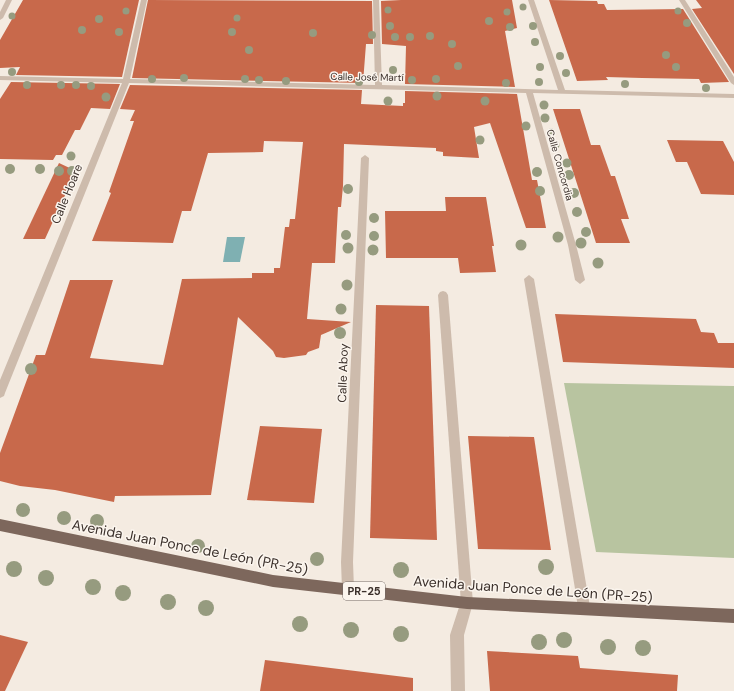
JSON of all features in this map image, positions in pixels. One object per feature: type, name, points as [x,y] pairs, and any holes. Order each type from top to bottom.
[{"type":"main road","name":"Avenida Juan Ponce de León (PR-25)","points":[[0,525],[273,581],[467,602],[734,616]]},
{"type":"street","points":[[0,18],[9,0]]},
{"type":"street","name":"Calle Hoare","points":[[0,393],[126,81],[144,0]]},
{"type":"street","points":[[376,0],[379,87]]},
{"type":"street","points":[[531,0],[562,92]]},
{"type":"street","points":[[682,0],[734,83]]},
{"type":"street","name":"Calle José Martí","points":[[0,78],[734,96]]},
{"type":"street","name":"Calle Concordia","points":[[529,90],[572,245],[580,280]]},
{"type":"street","name":"Calle Aboy","points":[[348,590],[347,562],[365,158]]},
{"type":"street","points":[[528,279],[584,607]]},
{"type":"street","points":[[443,295],[467,602],[457,635],[458,691]]},
{"type":"green space","points":[[564,383],[734,386],[734,558],[596,552]]},
{"type":"water","points":[[227,237],[245,237],[240,262],[223,262]]},
{"type":"building","points":[[23,0],[139,0],[122,77],[16,75],[20,67],[0,68],[0,40]]},
{"type":"building","points":[[148,0],[372,1],[373,44],[366,44],[363,83],[132,78]]},
{"type":"building","points":[[512,0],[517,28],[505,31],[515,87],[405,84],[406,46],[382,44],[381,1]]},
{"type":"building","points":[[549,0],[597,1],[598,4],[604,4],[607,10],[683,9],[729,82],[701,83],[699,79],[606,77],[608,80],[577,81]]},
{"type":"building","points":[[696,0],[734,0],[734,74],[692,9],[702,8]]},
{"type":"building","points":[[11,82],[120,84],[110,109],[91,108],[80,130],[75,130],[62,155],[56,155],[53,160],[0,159],[0,99]]},
{"type":"building","points":[[130,85],[362,90],[361,104],[403,106],[403,103],[405,103],[405,91],[517,94],[532,180],[537,180],[546,228],[526,228],[490,123],[474,127],[479,158],[443,156],[443,152],[436,151],[436,148],[344,144],[343,186],[341,207],[338,207],[335,263],[312,263],[307,319],[351,322],[321,335],[319,348],[308,352],[306,355],[284,358],[276,357],[273,351],[238,317],[211,495],[115,496],[114,502],[55,490],[20,486],[0,481],[0,453],[36,355],[45,355],[70,280],[113,280],[90,358],[163,365],[182,279],[252,278],[252,273],[274,273],[274,268],[280,268],[285,227],[289,227],[290,219],[295,219],[303,142],[264,141],[263,152],[208,153],[191,211],[182,211],[173,243],[92,241],[111,193],[109,192],[134,121],[130,121],[135,110],[120,109]]},
{"type":"building","points":[[553,109],[580,109],[591,145],[600,145],[611,176],[615,176],[629,219],[621,219],[630,243],[596,243]]},
{"type":"building","points":[[667,140],[723,141],[734,162],[734,195],[701,194],[687,162],[676,162]]},
{"type":"building","points":[[59,163],[76,171],[45,239],[23,239]]},
{"type":"building","points":[[445,197],[486,197],[494,246],[492,246],[496,272],[460,273],[458,258],[386,258],[385,211],[446,211]]},
{"type":"building","points":[[376,305],[429,306],[437,540],[370,538]]},
{"type":"building","points":[[555,314],[696,319],[701,332],[714,333],[718,343],[734,343],[734,368],[563,362]]},
{"type":"building","points":[[260,426],[322,429],[314,503],[247,500]]},
{"type":"building","points":[[468,436],[534,437],[551,550],[478,549]]},
{"type":"building","points":[[0,635],[28,642],[5,691],[0,691]]},
{"type":"building","points":[[487,651],[578,656],[580,668],[678,675],[677,691],[490,691]]},
{"type":"building","points":[[265,660],[413,678],[413,691],[260,691]]}]
